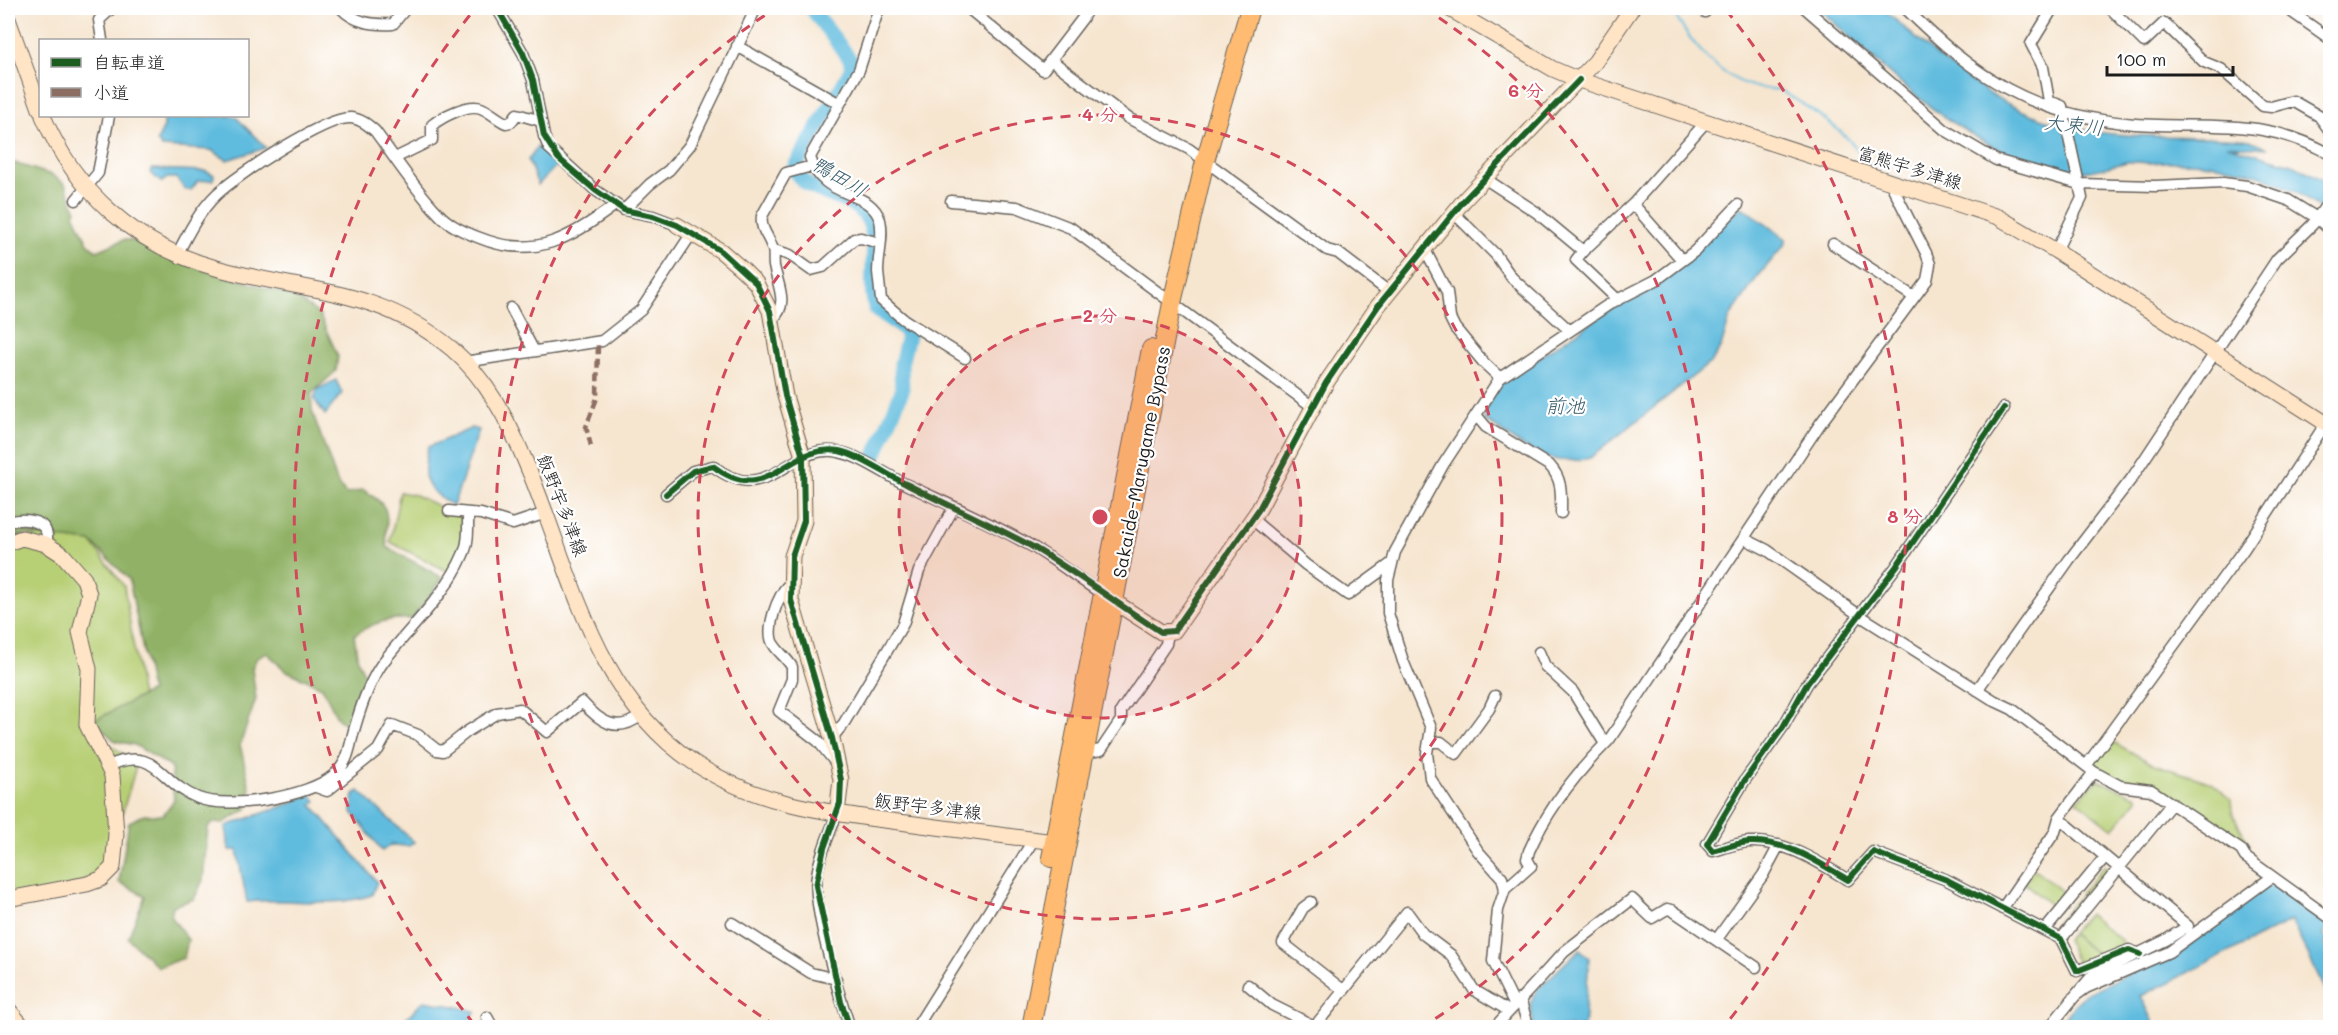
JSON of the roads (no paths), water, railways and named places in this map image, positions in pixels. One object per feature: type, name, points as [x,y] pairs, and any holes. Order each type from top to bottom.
[{"type":"highway","name":"Sakaide-Marugame Bypass","points":[[1018,1028],[1060,842],[1167,298],[1238,8]]},
{"type":"highway","name":"Sakaide-Marugame Bypass","points":[[1200,158],[1250,8]]},
{"type":"highway","name":"Sakaide-Marugame Bypass","points":[[1031,1028],[1060,842],[1084,753],[1107,597]]},
{"type":"main road","name":"富熊宇多津線","points":[[1448,8],[1553,69],[1579,80],[1998,217],[2056,251],[2328,425]]},
{"type":"main road","points":[[1107,597],[1161,632],[1174,631],[1252,519],[1341,359],[1389,292],[1453,212],[1605,51],[1632,8]]},
{"type":"main road","points":[[8,19],[39,106]]},
{"type":"main road","name":"飯野宇多津線","points":[[43,117],[57,145],[87,188],[137,233],[177,255],[218,268],[330,290],[375,303],[423,327],[464,362],[501,411],[518,442],[592,635],[624,694],[640,716],[690,761],[743,790],[787,804],[837,813],[1060,842]]},
{"type":"main road","points":[[677,225],[721,251],[756,283],[772,320],[785,396],[804,457],[804,521],[792,556],[790,584],[796,625],[832,738],[841,780],[837,813]]},
{"type":"main road","points":[[8,543],[22,538],[46,544],[63,555],[84,579],[89,594],[80,632],[89,669],[87,725],[112,775],[116,807],[113,867],[101,879],[87,884],[8,899]]},
{"type":"main road","points":[[8,1009],[24,1028]]},
{"type":"street","points":[[102,39],[99,20],[112,8]]},
{"type":"street","points":[[341,8],[355,19],[369,24],[393,24],[406,8]]},
{"type":"street","points":[[497,8],[523,53],[533,80],[544,136],[558,158],[619,208],[653,216],[677,225]]},
{"type":"street","points":[[177,255],[192,227],[217,194],[237,178],[335,120],[351,118],[362,121],[375,131],[418,190],[448,223],[501,247],[535,248],[558,240],[619,208],[669,170],[690,145],[756,8]]},
{"type":"street","points":[[879,8],[859,70],[810,158],[812,166],[824,183],[870,205],[880,220],[878,272],[881,300],[903,319],[965,358]]},
{"type":"street","points":[[968,8],[1043,70],[1088,8]]},
{"type":"street","points":[[1702,8],[1705,12],[1709,8]]},
{"type":"street","points":[[1805,8],[1945,130],[1996,160],[2078,180],[2166,186],[2223,183],[2247,186],[2288,200],[2318,217],[2331,230]]},
{"type":"street","points":[[1905,8],[1976,71],[2001,87],[2063,116],[2135,124],[2228,124],[2268,130],[2312,144],[2331,154]]},
{"type":"street","points":[[2053,8],[2031,44],[2043,68],[2049,100],[2062,106],[2082,198],[2056,251]]},
{"type":"street","points":[[2110,8],[2144,42],[2164,23],[2204,62],[2221,69],[2263,106],[2293,101],[2319,116],[2331,130]]},
{"type":"street","points":[[2286,8],[2331,39]]},
{"type":"street","points":[[737,46],[840,104]]},
{"type":"street","points":[[1051,60],[1128,118],[1200,158],[1327,250],[1338,253],[1389,292]]},
{"type":"street","points":[[395,158],[432,140],[432,125],[440,119],[471,107],[480,108],[506,123],[511,122],[518,114],[541,121]]},
{"type":"street","points":[[76,200],[98,172],[109,117]]},
{"type":"street","points":[[1618,300],[1576,260],[1633,204],[1705,123]]},
{"type":"street","points":[[772,320],[780,308],[782,291],[775,270],[774,250],[763,232],[762,216],[786,173],[812,166]]},
{"type":"street","points":[[1484,178],[1536,212],[1583,251]]},
{"type":"street","points":[[1529,1028],[1514,1005],[1493,962],[1498,910],[1505,889],[1531,867],[1527,859],[1538,831],[1575,775],[1605,744],[1745,539],[1820,424],[1927,280],[1930,264],[1889,180]]},
{"type":"street","points":[[1977,690],[2069,560],[2132,478],[2277,259],[2318,217],[2331,200]]},
{"type":"street","points":[[951,201],[1017,207],[1060,223],[1089,239],[1313,407]]},
{"type":"street","points":[[1633,204],[1682,260]]},
{"type":"street","points":[[1505,889],[1498,871],[1478,851],[1430,778],[1427,763],[1431,728],[1406,670],[1388,613],[1388,580],[1395,552],[1422,503],[1500,378],[1569,330],[1656,280],[1695,251],[1738,205]]},
{"type":"street","points":[[1453,212],[1496,255],[1512,278],[1569,330]]},
{"type":"street","points":[[464,362],[602,341],[641,310],[692,233]]},
{"type":"street","points":[[774,250],[790,255],[811,270],[823,267],[854,239],[861,238],[880,243]]},
{"type":"street","points":[[1833,244],[1914,297]]},
{"type":"street","points":[[1424,248],[1448,292],[1450,318],[1455,328],[1484,363],[1500,378]]},
{"type":"street","points":[[511,308],[534,351]]},
{"type":"street","points":[[2004,408],[1896,567],[1807,684],[1783,728],[1745,780],[1707,844],[1713,851],[1749,842],[1779,845],[1806,855],[1848,880],[1873,852],[1947,880],[2061,939],[2077,971],[2129,950],[2140,954]]},
{"type":"street","points":[[1476,415],[1486,427],[1550,466],[1558,474],[1561,486],[1561,513]]},
{"type":"street","points":[[2002,909],[2055,832],[2059,818],[2090,769],[2328,425]]},
{"type":"street","points":[[666,494],[693,471],[713,466],[725,477],[745,481],[763,479],[804,457],[838,451],[1033,547],[1107,597]]},
{"type":"street","points":[[832,738],[844,723],[903,624],[919,571],[954,507]]},
{"type":"street","points":[[450,510],[468,515],[481,514],[513,524],[546,513]]},
{"type":"street","points":[[108,766],[137,758],[150,762],[177,785],[199,798],[253,803],[316,787],[333,776],[351,753],[355,725],[380,667],[440,592],[464,555],[468,537],[468,515]]},
{"type":"street","points":[[1252,519],[1306,565],[1348,595],[1392,563]]},
{"type":"street","points":[[8,522],[32,520],[42,525],[47,533],[46,544]]},
{"type":"street","points":[[1745,539],[1767,550],[1859,615],[1977,690],[2012,709],[2090,769],[2120,786],[2151,790],[2172,803],[2241,850],[2245,858],[2331,918]]},
{"type":"street","points":[[790,584],[774,609],[771,631],[773,644],[792,666],[792,679],[780,711],[818,741],[837,764]]},
{"type":"street","points":[[1084,753],[1101,750],[1121,720],[1120,711],[1167,644],[1168,633]]},
{"type":"street","points":[[1539,652],[1545,666],[1573,692],[1605,744]]},
{"type":"street","points":[[1429,742],[1441,742],[1456,754],[1489,709],[1495,696]]},
{"type":"street","points":[[316,787],[327,791],[355,770],[378,750],[392,725],[418,735],[437,750],[443,751],[468,731],[508,709],[520,709],[547,732],[582,702],[604,721],[616,725],[627,725],[640,716]]},
{"type":"street","points":[[2061,939],[2172,803]]},
{"type":"street","points":[[837,813],[824,848],[816,886],[836,979],[850,1028]]},
{"type":"street","points":[[2049,1028],[2092,976],[2140,954],[2188,926],[2059,818]]},
{"type":"street","points":[[916,1028],[1034,840]]},
{"type":"street","points":[[1717,939],[1763,875],[1779,845]]},
{"type":"street","points":[[2045,930],[2105,857]]},
{"type":"street","points":[[2075,996],[2098,982],[2150,962],[2186,942],[2272,877]]},
{"type":"street","points":[[1494,1028],[1564,952],[1632,899],[1652,918],[1667,909],[1672,910],[1756,967]]},
{"type":"street","points":[[1311,902],[1303,908],[1283,943],[1343,990]]},
{"type":"street","points":[[1248,985],[1272,1005],[1317,1027],[1343,990],[1407,912],[1423,934],[1451,955],[1474,990],[1514,1005]]},
{"type":"street","points":[[732,923],[811,973],[836,979]]},
{"type":"street","points":[[487,1017],[493,1028]]},
{"type":"street","points":[[93,1028],[117,1028]]},
{"type":"water","points":[[1818,8],[1882,8],[1960,74],[1987,92],[2044,120],[2077,129],[2113,134],[2250,140],[2268,148],[2227,145],[2295,165],[2330,184],[2330,218],[2291,189],[2246,171],[2222,166],[2198,163],[2130,162],[2078,172],[2060,170],[2024,160],[1958,127],[1928,106]]},
{"type":"water","points":[[164,117],[236,117],[266,148],[227,160],[211,150],[162,147],[157,141],[164,127]]},
{"type":"water","points":[[537,147],[550,154],[558,164],[538,185],[528,160]]},
{"type":"water","points":[[151,169],[206,171],[214,175],[213,180],[198,181],[191,190],[186,190],[176,178],[167,178],[162,182],[150,173]]},
{"type":"water","name":"前池","points":[[1742,207],[1786,239],[1786,243],[1756,279],[1730,317],[1721,347],[1711,362],[1590,458],[1573,461],[1545,457],[1533,452],[1485,420],[1484,411],[1500,383],[1624,301]]},
{"type":"water","points":[[336,380],[342,393],[325,415],[314,399],[318,389]]},
{"type":"water","points":[[472,428],[479,430],[453,506],[436,494],[427,482],[425,468],[428,447]]},
{"type":"water","points":[[359,791],[414,842],[409,846],[390,845],[382,851],[352,812],[354,794]]},
{"type":"water","points":[[309,793],[316,801],[312,805],[377,882],[372,895],[324,902],[247,902],[237,850],[229,850],[226,826],[292,803]]},
{"type":"water","points":[[2267,885],[2280,887],[2330,923],[2323,935],[2328,939],[2324,945],[2328,948],[2330,945],[2330,999],[2291,921],[2141,996],[2156,1027],[2054,1028],[2085,994],[2182,950]]},
{"type":"water","points":[[1580,949],[1589,958],[1584,1027],[1534,1027],[1530,1004],[1536,991]]},
{"type":"water","points":[[424,1001],[475,1012],[467,1027],[408,1027],[405,1019]]},
{"type":"waterway","name":"鴨田川","points":[[811,8],[850,59],[852,69],[794,168],[800,178],[810,185],[856,207],[864,215],[870,225],[872,235],[873,289],[876,310],[903,328],[908,336],[901,364],[902,391],[874,458]]},
{"type":"waterway","points":[[1671,8],[1690,37],[1714,64],[1743,83],[1760,88],[1778,89],[1814,111],[1847,138],[1875,170]]},
{"type":"water label","name":"大束川","points":[[2074,124]]}]
